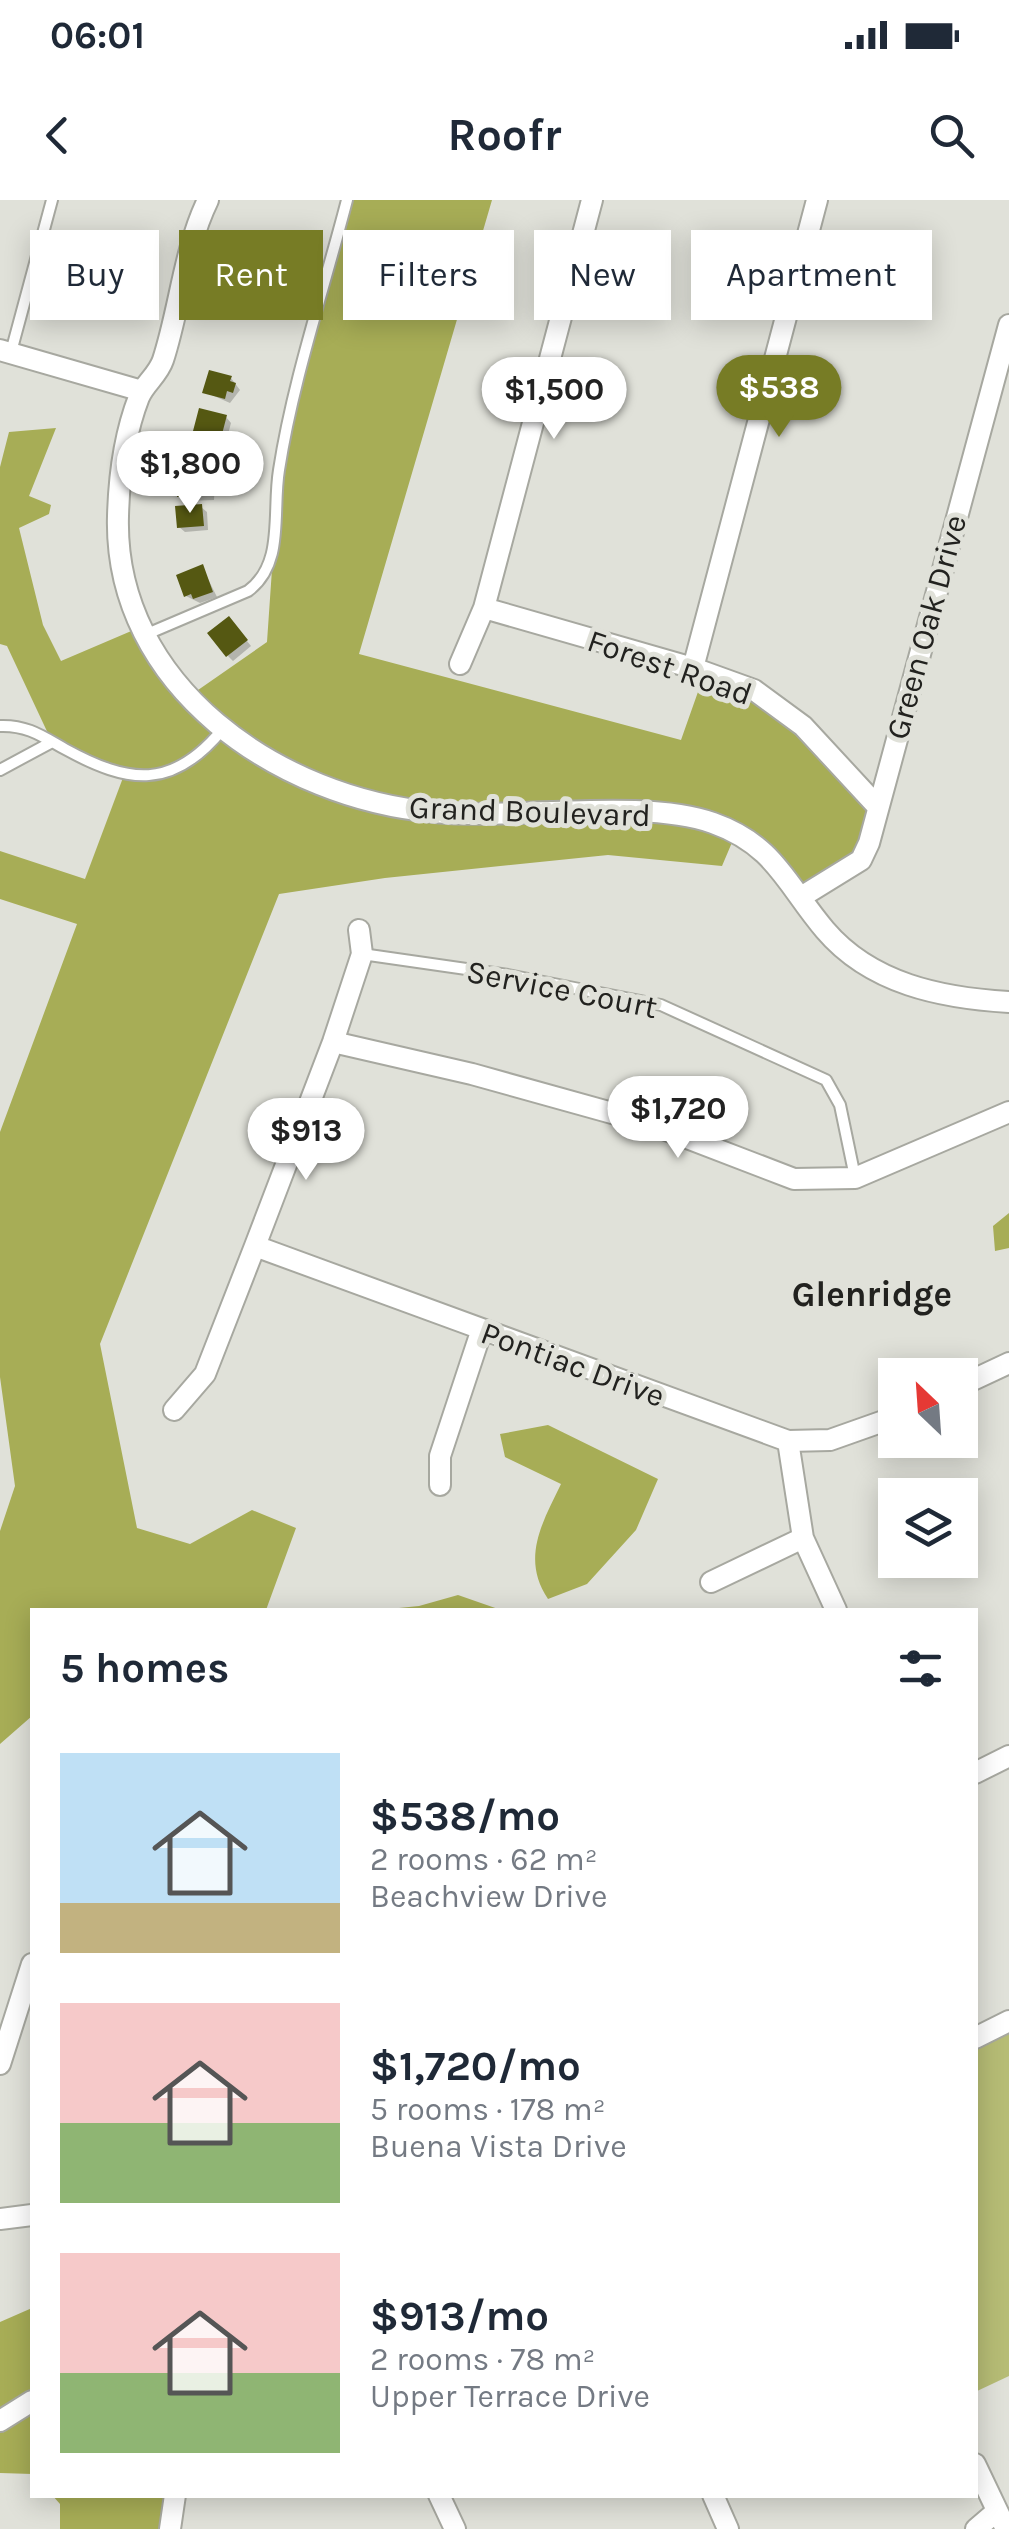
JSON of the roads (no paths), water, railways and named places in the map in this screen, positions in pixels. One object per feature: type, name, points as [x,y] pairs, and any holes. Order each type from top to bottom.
[{"type":"street","name":"Grand Boulevard","points":[[208,200],[163,362],[142,392],[124,459],[118,520],[130,592],[147,634],[187,697],[222,730],[300,776],[352,797],[395,807],[502,815],[660,814],[710,822],[765,852],[841,947],[898,982],[938,994],[1009,1002]]},
{"type":"street","points":[[460,664],[484,608],[592,200]]},
{"type":"street","points":[[693,668],[817,200]]},
{"type":"street","name":"Green Oak Drive","points":[[801,898],[861,860],[1009,325]]},
{"type":"street","points":[[5,352],[142,392]]},
{"type":"street","name":"Forest Road","points":[[484,608],[693,668],[754,690],[802,726],[877,806]]},
{"type":"street","points":[[174,1410],[204,1374],[255,1246],[333,1042],[362,954],[359,930]]},
{"type":"street","points":[[333,1042],[472,1074],[648,1122],[794,1179],[834,1182],[855,1178],[1009,1112]]},
{"type":"street","name":"Pontiac Drive","points":[[255,1246],[481,1332],[788,1441],[830,1440],[878,1422]]},
{"type":"street","points":[[440,1485],[440,1456],[481,1332]]},
{"type":"street","points":[[978,1378],[1009,1363]]},
{"type":"street","points":[[788,1441],[802,1538],[835,1608]]},
{"type":"street","points":[[711,1582],[802,1538]]},
{"type":"street","points":[[978,1771],[1009,1756]]},
{"type":"street","points":[[0,2064],[30,1970]]},
{"type":"street","points":[[978,2037],[1009,2022]]},
{"type":"street","points":[[0,2219],[30,2216]]},
{"type":"street","points":[[0,2422],[30,2403]]},
{"type":"street","points":[[976,2529],[1002,2520],[978,2470]]},
{"type":"street","points":[[170,2529],[175,2498]]},
{"type":"street","points":[[440,2498],[455,2529]]},
{"type":"street","points":[[714,2498],[728,2529]]},
{"type":"lane","points":[[5,352],[52,200]]},
{"type":"lane","points":[[147,634],[248,591],[262,580],[272,564],[279,468],[346,200]]},
{"type":"lane","points":[[0,726],[30,728],[108,770],[148,775],[183,768],[222,730]]},
{"type":"lane","points":[[0,770],[52,742]]},
{"type":"lane","name":"Service Court","points":[[362,954],[508,975],[661,1006],[826,1080],[840,1106],[855,1178]]},
{"type":"district","name":"Glenridge","points":[[872,1294]]}]
